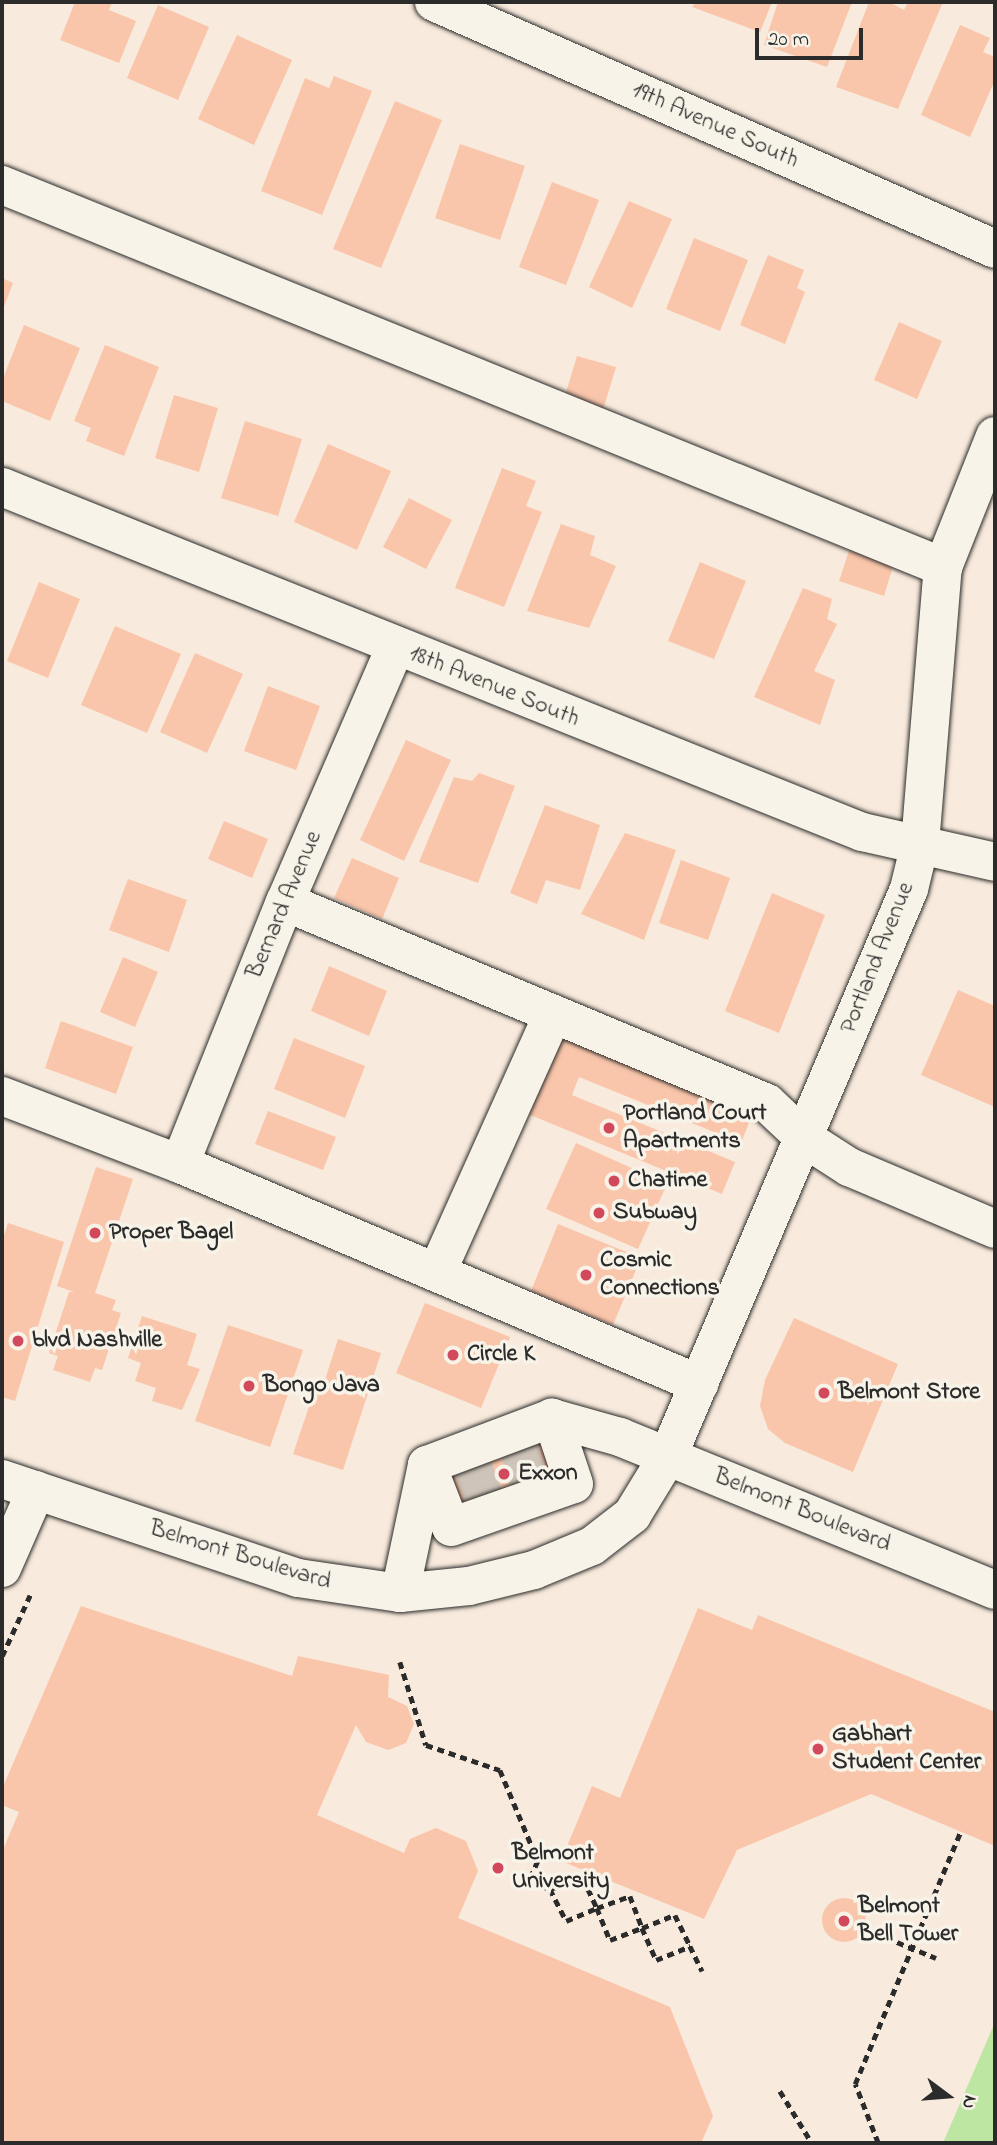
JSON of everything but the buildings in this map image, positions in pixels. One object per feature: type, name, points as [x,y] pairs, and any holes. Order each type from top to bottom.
[{"type":"street","name":"19th Avenue South","points":[[434,2],[995,249]]},
{"type":"street","points":[[2,185],[943,567]]},
{"type":"street","name":"Portland Avenue","points":[[668,1456],[909,889],[920,844],[943,567],[987,481],[995,436]]},
{"type":"street","name":"18th Avenue South","points":[[2,487],[395,648],[862,832],[995,862]]},
{"type":"street","name":"Bernard Avenue","points":[[180,1164],[285,902],[395,648]]},
{"type":"street","points":[[285,902],[767,1103],[804,1138],[849,1167],[995,1229]]},
{"type":"street","points":[[437,1272],[553,1014]]},
{"type":"street","points":[[2,1096],[180,1164],[699,1384]]},
{"type":"street","points":[[427,1465],[451,1527],[488,1509],[532,1493],[574,1484],[552,1418]]},
{"type":"street","points":[[427,1465],[468,1456],[515,1438],[552,1418],[620,1437],[668,1456]]},
{"type":"street","name":"Belmont Boulevard","points":[[19,1485],[298,1578],[400,1593],[500,1580],[592,1546],[632,1515],[668,1456],[995,1590]]},
{"type":"street","points":[[400,1593],[427,1465]]},
{"type":"street","points":[[19,1485],[19,1575]]},
{"type":"path","points":[[2,1656],[19,1575]]},
{"type":"path","points":[[400,1661],[426,1745],[500,1770],[538,1861],[529,1881],[550,1889],[583,1878],[610,1940],[675,1915],[702,1971]]},
{"type":"path","points":[[878,2143],[855,2084],[961,1831]]},
{"type":"path","points":[[550,1889],[566,1921],[630,1896],[656,1960],[690,1946]]},
{"type":"path","points":[[875,1933],[936,1958]]},
{"type":"path","points":[[780,2091],[812,2143]]},
{"type":"green space","points":[[995,2022],[995,2143],[943,2143]]},
{"type":"tunnel","points":[[517,1444],[531,1488]]},
{"type":"tunnel","points":[[471,1462],[487,1505]]},
{"type":"place","name":"Portland Court Apartments","points":[[609,1128]]},
{"type":"place","name":"Chatime","points":[[614,1181]]},
{"type":"place","name":"Subway","points":[[599,1213]]},
{"type":"place","name":"Proper Bagel","points":[[95,1233]]},
{"type":"place","name":"Cosmic Connections","points":[[586,1275]]},
{"type":"place","name":"blvd Nashville","points":[[18,1341]]},
{"type":"place","name":"Circle K","points":[[453,1355]]},
{"type":"place","name":"Bongo Java","points":[[249,1386]]},
{"type":"place","name":"Belmont Store","points":[[824,1393]]},
{"type":"place","name":"Exxon","points":[[504,1474]]},
{"type":"place","name":"Gabhart Student Center","points":[[818,1749]]},
{"type":"place","name":"Belmont University","points":[[498,1868]]},
{"type":"place","name":"Belmont Bell Tower","points":[[844,1921]]}]
